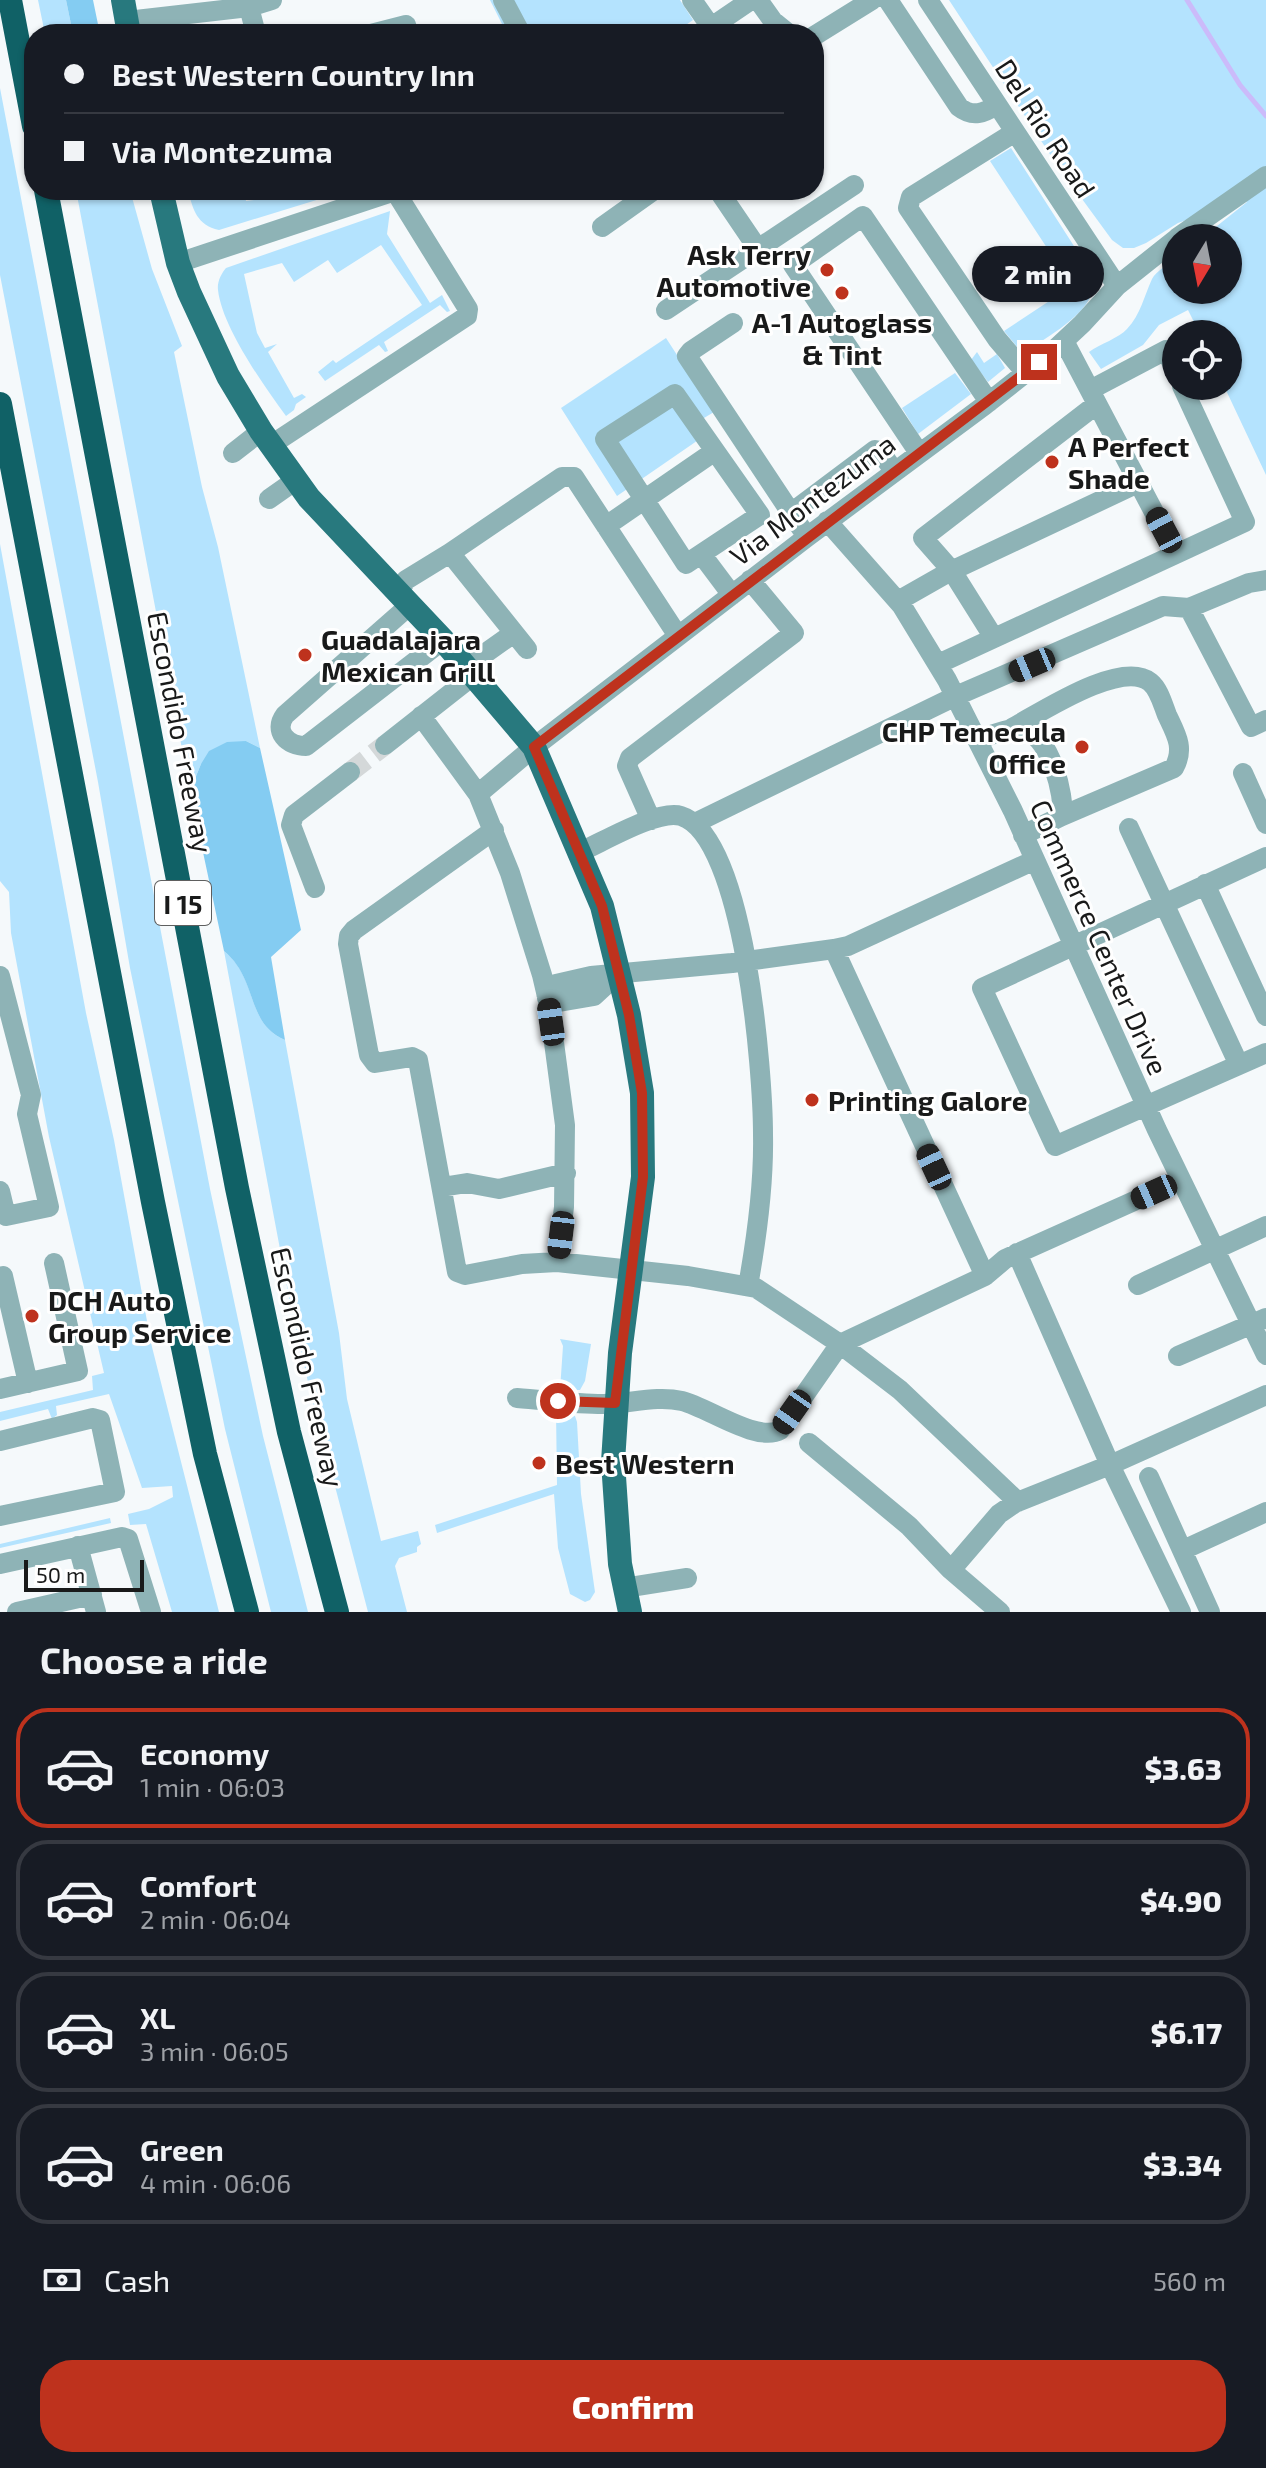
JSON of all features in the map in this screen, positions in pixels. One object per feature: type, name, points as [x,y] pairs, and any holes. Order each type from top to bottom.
[{"type":"highway","points":[[10,0],[24,74]]},
{"type":"highway","name":"Escondido Freeway","points":[[48,200],[237,1188],[289,1432],[337,1612]]},
{"type":"highway","points":[[0,404],[156,1217],[205,1454],[247,1612]]},
{"type":"main road","points":[[163,200],[178,263],[209,339],[266,438],[309,498],[443,640],[534,747],[602,906],[620,972],[642,1093],[643,1177],[615,1403],[613,1462],[615,1513],[627,1600]]},
{"type":"street","points":[[126,18],[249,7],[272,0]]},
{"type":"street","points":[[503,0],[516,24]]},
{"type":"street","points":[[692,0],[703,24]]},
{"type":"street","points":[[715,24],[751,0]]},
{"type":"street","points":[[758,0],[777,24]]},
{"type":"street","points":[[824,30],[872,0]]},
{"type":"street","points":[[888,0],[959,107],[976,114],[997,105]]},
{"type":"street","name":"Del Rio Road","points":[[928,0],[1117,286]]},
{"type":"street","points":[[249,7],[253,24]]},
{"type":"street","points":[[1015,132],[911,197],[908,208],[997,339],[1026,373]]},
{"type":"street","points":[[1196,224],[1266,176]]},
{"type":"street","points":[[666,310],[854,185]]},
{"type":"street","points":[[178,263],[369,200]]},
{"type":"street","points":[[233,453],[266,438],[467,316],[468,309],[401,200]]},
{"type":"street","points":[[602,227],[640,200]]},
{"type":"street","points":[[725,200],[758,249]]},
{"type":"street","points":[[919,453],[793,265],[863,216],[989,402]]},
{"type":"street","points":[[1117,286],[1162,249]]},
{"type":"street","name":"Via Montezuma","points":[[478,794],[750,580],[1026,373],[1064,341],[1117,286]]},
{"type":"street","points":[[733,323],[687,356],[807,537]]},
{"type":"street","points":[[1064,341],[1176,554]]},
{"type":"street","points":[[994,638],[952,571],[923,538],[1093,397],[1162,353]]},
{"type":"street","points":[[675,394],[715,451],[760,515],[686,564],[605,439],[675,394]]},
{"type":"street","points":[[938,664],[1245,522],[1188,400]]},
{"type":"street","points":[[791,513],[875,450],[880,451],[894,471]]},
{"type":"street","points":[[606,526],[715,451]]},
{"type":"street","points":[[443,640],[306,746],[296,746],[287,741],[279,729],[285,715],[404,598],[406,580],[562,477],[574,477],[678,636]]},
{"type":"street","points":[[269,499],[296,480]]},
{"type":"street","points":[[898,601],[952,571],[1138,483]]},
{"type":"street","name":"Commerce Center Drive","points":[[827,521],[898,601],[956,696],[1035,860],[1181,1180],[1215,1249],[1258,1321],[1266,1355]]},
{"type":"street","points":[[385,745],[470,671],[520,641],[450,553]]},
{"type":"street","points":[[702,555],[732,595]]},
{"type":"street","points":[[651,820],[627,766],[630,758],[794,633],[750,580]]},
{"type":"street","points":[[695,823],[956,696],[1163,606],[1189,608],[1249,583],[1266,580]]},
{"type":"street","points":[[1189,608],[1251,727],[1266,720]]},
{"type":"street","points":[[977,740],[1012,728],[1105,680],[1122,675],[1152,683],[1180,745],[1180,757],[1174,768],[1023,835]]},
{"type":"street","points":[[421,716],[478,794],[529,929],[547,995],[565,1125],[566,1173],[557,1262]]},
{"type":"street","points":[[1012,728],[1029,731],[1040,739],[1061,788],[1064,802],[1062,816]]},
{"type":"street","points":[[315,888],[291,825],[294,815],[350,772]]},
{"type":"street","points":[[1243,773],[1266,824]]},
{"type":"street","points":[[580,852],[651,820],[677,815],[700,828],[720,863],[737,913],[747,961],[763,1135],[760,1197],[748,1286]]},
{"type":"street","points":[[1129,828],[1239,1065]]},
{"type":"street","points":[[494,830],[349,936],[348,944],[369,1055],[375,1063],[412,1057],[418,1060],[457,1272],[465,1275],[522,1264],[557,1262],[748,1286],[840,1344],[900,1390],[1018,1502]]},
{"type":"street","points":[[1266,857],[982,988],[1055,1146],[1266,1053]]},
{"type":"street","points":[[547,995],[556,984],[620,972],[747,961],[848,946],[1035,860]]},
{"type":"street","points":[[1205,884],[1266,1016]]},
{"type":"street","points":[[834,949],[985,1276]]},
{"type":"street","points":[[0,976],[31,1095],[27,1114],[49,1207],[3,1217],[0,1191]]},
{"type":"street","points":[[442,1187],[467,1183],[499,1189],[566,1173]]},
{"type":"street","points":[[517,1398],[615,1403],[646,1399],[684,1401],[758,1432],[775,1433],[840,1344],[985,1276],[1017,1253],[1181,1180]]},
{"type":"street","points":[[1138,1285],[1266,1226]]},
{"type":"street","points":[[1017,1253],[1110,1465],[1181,1612]]},
{"type":"street","points":[[0,1389],[78,1371],[54,1263]]},
{"type":"street","points":[[0,1277],[3,1276],[28,1383]]},
{"type":"street","points":[[1178,1356],[1258,1321]]},
{"type":"street","points":[[951,1570],[999,1514],[1018,1502],[1110,1465],[1266,1395]]},
{"type":"street","points":[[0,1441],[93,1418],[100,1420],[115,1492],[0,1516]]},
{"type":"street","points":[[809,1443],[909,1526],[951,1570],[1000,1612]]},
{"type":"street","points":[[1149,1477],[1210,1612]]},
{"type":"street","points":[[1183,1550],[1266,1512]]},
{"type":"street","points":[[0,1564],[122,1537],[128,1539],[151,1612]]},
{"type":"street","points":[[17,1612],[94,1604],[78,1546]]},
{"type":"street","points":[[627,1600],[687,1578]]},
{"type":"shaded area","points":[[38,0],[66,0],[71,24],[43,24]]},
{"type":"shaded area","points":[[66,0],[93,0],[98,24],[71,24]]},
{"type":"shaded area","points":[[490,0],[680,0],[693,20],[687,24],[502,24]]},
{"type":"shaded area","points":[[949,0],[1266,0],[1266,475],[1231,400],[1242,400],[1242,320],[1193,320],[1188,310],[1162,320],[1143,345],[1101,369],[1089,352],[1127,329],[1139,311],[1154,276],[1162,268],[1162,304],[1242,304],[1242,224],[1220,224],[1247,202],[1232,191],[1195,217],[1176,224],[1162,224],[1162,233],[1146,243],[1123,248],[1112,240],[1055,162]]},
{"type":"shaded area","points":[[0,88],[210,1189],[263,1436],[308,1612],[271,1612],[225,1429],[130,968],[98,782],[0,275]]},
{"type":"shaded area","points":[[1011,148],[1090,271],[1093,287],[1091,296],[1078,313],[1023,354],[1004,331],[1072,286],[990,161]]},
{"type":"shaded area","points":[[78,200],[133,200],[152,269],[182,346],[174,352],[260,748],[246,741],[201,764],[190,791]]},
{"type":"shaded area","points":[[191,200],[316,200],[219,230],[201,220]]},
{"type":"shaded area","points":[[390,211],[387,234],[430,303],[442,295],[450,311],[447,312],[440,305],[384,342],[388,351],[385,352],[379,345],[325,381],[318,372],[333,360],[336,363],[422,305],[381,245],[337,273],[328,260],[294,282],[282,263],[244,274],[257,333],[265,348],[277,344],[268,352],[294,398],[302,394],[306,397],[286,416],[245,356],[227,321],[218,290],[221,275],[226,268]]},
{"type":"shaded area","points":[[666,338],[714,412],[699,421],[707,434],[617,496],[561,408]]},
{"type":"shaded area","points":[[977,352],[984,363],[997,354],[1005,368],[988,382],[971,360]]},
{"type":"shaded area","points":[[955,373],[971,394],[918,434],[902,408]]},
{"type":"shaded area","points":[[0,544],[86,1013],[114,1140],[151,1343],[219,1612],[172,1612],[146,1524],[130,1525],[128,1514],[149,1509],[173,1497],[172,1486],[142,1488],[109,1394],[56,1406],[57,1415],[52,1419],[48,1409],[0,1421],[0,1412],[93,1390],[92,1376],[104,1373],[49,1137],[11,933],[9,892],[0,881]]},
{"type":"shaded area","points":[[246,741],[260,748],[301,930],[271,957],[285,1040],[264,1023],[243,975],[224,951],[190,791],[209,751],[227,742]]},
{"type":"shaded area","points":[[224,951],[243,974],[264,1023],[285,1040],[339,1333],[347,1399],[381,1541],[418,1531],[421,1544],[417,1552],[399,1558],[395,1566],[407,1612],[368,1612],[310,1391],[289,1297]]},
{"type":"shaded area","points":[[560,1339],[591,1344],[585,1381],[580,1390],[560,1390],[563,1346]]},
{"type":"shaded area","points":[[556,1410],[575,1416],[577,1422],[581,1494],[595,1592],[585,1602],[570,1594],[558,1548],[554,1494],[437,1533],[435,1525],[557,1485]]},
{"type":"shaded area","points":[[110,1518],[111,1523],[0,1548],[0,1544]]},
{"type":"waterway","points":[[1187,0],[1240,85],[1266,116]]},
{"type":"tunnel","points":[[350,772],[385,745]]},
{"type":"place","name":"Ask Terry Automotive","points":[[827,270]]},
{"type":"place","name":"A-1 Autoglass & Tint","points":[[842,293]]},
{"type":"place","name":"A Perfect Shade","points":[[1052,462]]},
{"type":"place","name":"Guadalajara Mexican Grill","points":[[305,655]]},
{"type":"place","name":"CHP Temecula Office","points":[[1082,747]]},
{"type":"place","name":"Printing Galore","points":[[812,1100]]},
{"type":"place","name":"DCH Auto Group Service","points":[[32,1316]]},
{"type":"place","name":"Best Western","points":[[539,1463]]},
{"type":"route","points":[[558,1401],[615,1403],[643,1177],[642,1093],[629,1015],[602,906],[534,747],[1039,362]]}]
